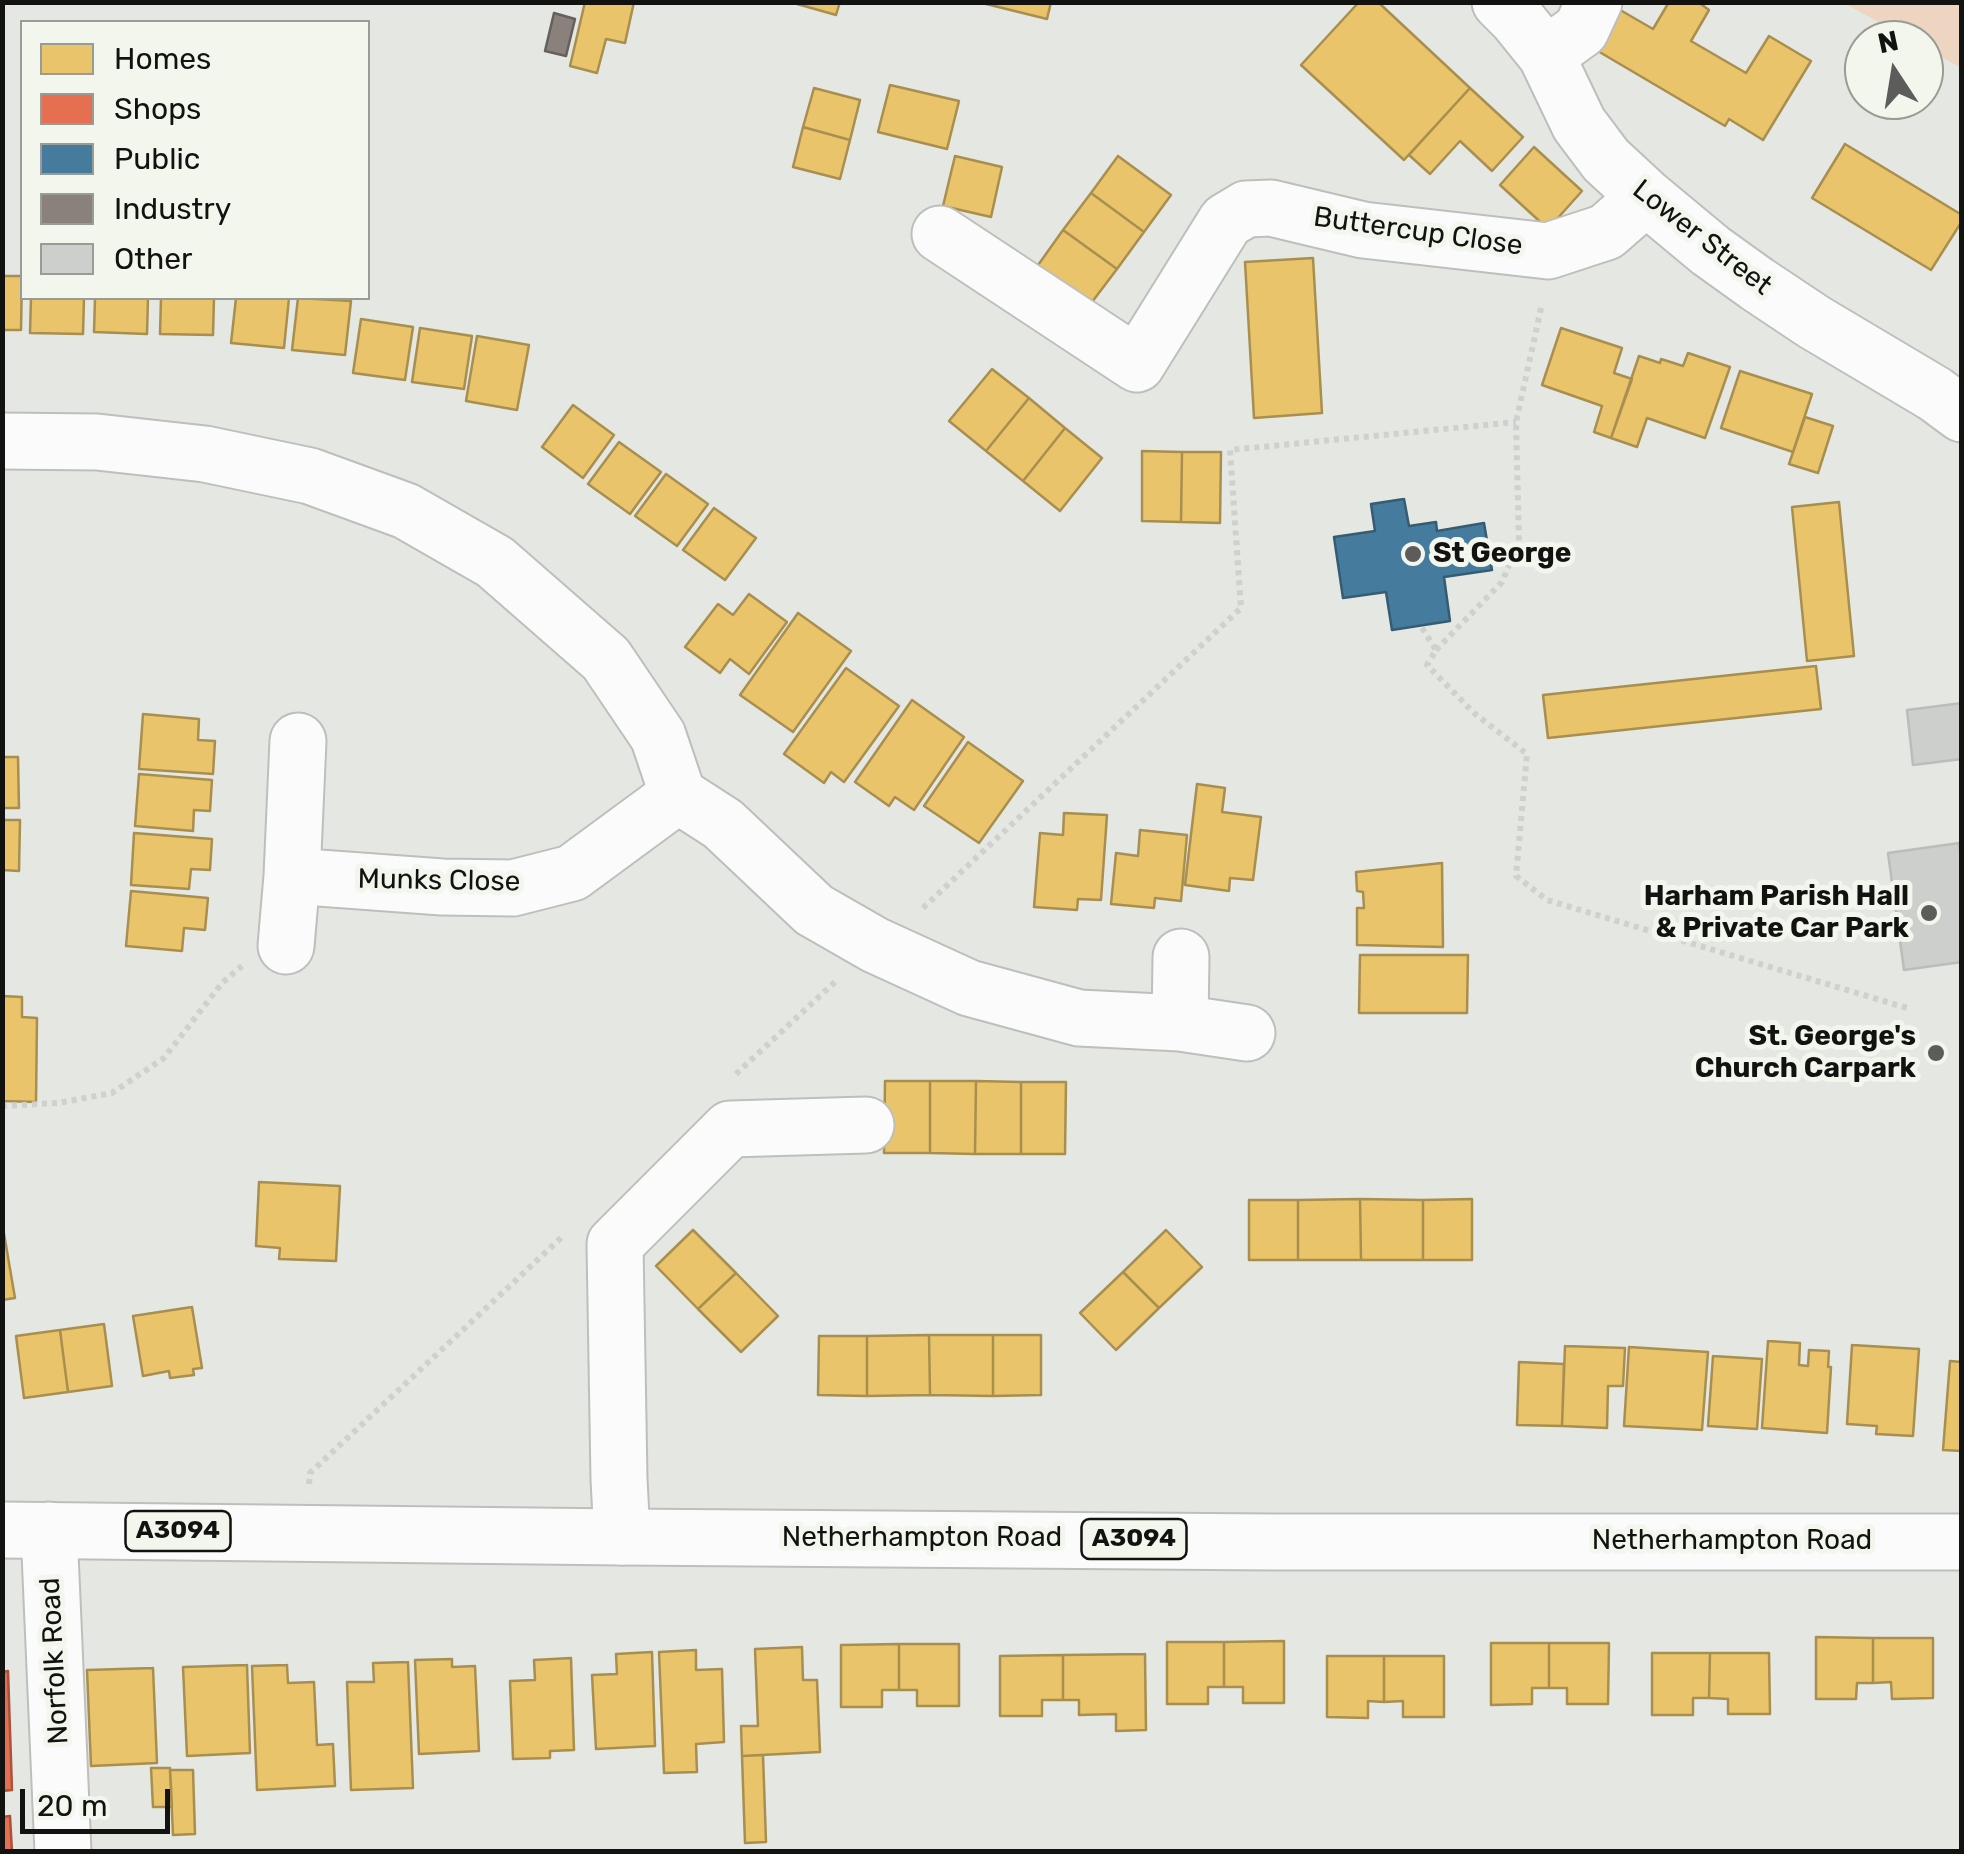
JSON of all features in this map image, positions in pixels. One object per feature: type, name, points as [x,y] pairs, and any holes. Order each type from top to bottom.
[{"type":"street","name":"Lower Street","points":[[1500,2],[1546,56],[1579,124],[1606,160],[1646,197],[1757,284],[1962,414]]},
{"type":"street","points":[[1546,56],[1581,30],[1594,2]]},
{"type":"street","name":"Buttercup Close","points":[[940,234],[1137,364],[1226,221],[1246,209],[1270,208],[1363,230],[1429,239],[1548,250],[1606,232],[1646,197]]},
{"type":"street","points":[[2,441],[97,442],[205,454],[310,476],[406,511],[495,562],[606,659],[658,736],[678,795],[723,824],[814,910],[969,988],[1079,1018],[1180,1022],[1247,1033]]},
{"type":"street","points":[[286,946],[298,741]]},
{"type":"street","name":"Munks Close","points":[[292,876],[513,888],[572,873],[678,795]]},
{"type":"street","points":[[1180,1022],[1181,957]]},
{"type":"street","points":[[622,1538],[615,1244],[730,1129],[866,1125]]},
{"type":"street","name":"Netherhampton Road","points":[[26,1530],[622,1538],[1962,1542]]},
{"type":"street","name":"Norfolk Road","points":[[26,1530],[63,1852]]},
{"type":"path","points":[[1548,250],[1542,300],[1516,422],[1519,542],[1502,582],[1426,665],[1474,713],[1527,754],[1516,876],[1547,900],[1906,1008]]},
{"type":"path","points":[[875,944],[917,914],[1242,608],[1230,450],[1516,422]]},
{"type":"path","points":[[1422,628],[1436,650]]},
{"type":"path","points":[[2,1106],[58,1103],[112,1093],[164,1058],[222,983],[258,952],[286,946]]},
{"type":"shaded area","points":[[1844,3],[1961,3],[1961,68],[1944,58],[1944,20],[1875,20]]},
{"type":"building: Homes","points":[[585,2],[634,2],[625,43],[606,39],[597,73],[570,66]]},
{"type":"building: Homes","points":[[790,2],[840,2],[836,15]]},
{"type":"building: Homes","points":[[978,2],[1051,2],[1047,19]]},
{"type":"building: Homes","points":[[1359,2],[1378,2],[1470,88],[1404,160],[1301,65]]},
{"type":"building: Homes","points":[[1669,2],[1698,2],[1709,10],[1691,41],[1746,73],[1769,36],[1811,61],[1763,140],[1729,119],[1725,126],[1591,47],[1615,7],[1653,29]]},
{"type":"building: Homes","points":[[890,85],[959,101],[947,149],[878,132]]},
{"type":"building: Homes","points":[[814,88],[860,100],[850,140],[803,127]]},
{"type":"building: Homes","points":[[1470,88],[1523,137],[1492,171],[1460,141],[1430,174],[1409,155]]},
{"type":"building: Homes","points":[[803,127],[850,140],[840,179],[793,167]]},
{"type":"building: Homes","points":[[1845,144],[1962,215],[1931,270],[1812,198]]},
{"type":"building: Homes","points":[[1534,147],[1582,191],[1548,229],[1500,185]]},
{"type":"building: Homes","points":[[955,156],[1002,167],[991,217],[943,206]]},
{"type":"building: Homes","points":[[1118,156],[1171,195],[1144,232],[1091,193]]},
{"type":"building: Homes","points":[[1091,193],[1144,232],[1117,269],[1063,230]]},
{"type":"building: Homes","points":[[1063,230],[1117,269],[1089,306],[1036,268]]},
{"type":"building: Homes","points":[[1313,258],[1322,413],[1254,418],[1245,262]]},
{"type":"building: Homes","points":[[2,276],[20,276],[21,330],[2,330]]},
{"type":"building: Homes","points":[[31,300],[84,300],[83,334],[30,333]]},
{"type":"building: Homes","points":[[95,300],[148,300],[147,334],[94,332]]},
{"type":"building: Homes","points":[[161,300],[214,300],[213,335],[160,334]]},
{"type":"building: Homes","points":[[236,300],[289,300],[284,348],[231,343]]},
{"type":"building: Homes","points":[[298,300],[351,301],[345,355],[292,350]]},
{"type":"building: Homes","points":[[361,319],[413,327],[405,380],[353,373]]},
{"type":"building: Homes","points":[[420,328],[472,336],[464,389],[412,382]]},
{"type":"building: Homes","points":[[1561,328],[1622,348],[1614,373],[1632,379],[1611,438],[1594,432],[1602,406],[1542,385]]},
{"type":"building: Homes","points":[[477,336],[529,345],[517,410],[466,401]]},
{"type":"building: Homes","points":[[1688,353],[1730,367],[1705,438],[1647,418],[1637,447],[1611,438],[1639,356],[1683,366]]},
{"type":"building: Homes","points":[[992,369],[1029,398],[986,451],[949,421]]},
{"type":"building: Homes","points":[[1740,371],[1812,394],[1793,452],[1721,428]]},
{"type":"building: Homes","points":[[1029,398],[1065,428],[1023,481],[986,451]]},
{"type":"building: Homes","points":[[573,405],[614,435],[583,478],[542,447]]},
{"type":"building: Homes","points":[[1805,417],[1833,426],[1818,473],[1789,464]]},
{"type":"building: Homes","points":[[1065,428],[1102,458],[1060,511],[1023,481]]},
{"type":"building: Homes","points":[[619,442],[661,472],[630,514],[588,484]]},
{"type":"building: Homes","points":[[1142,451],[1182,452],[1181,522],[1142,521]]},
{"type":"building: Homes","points":[[1182,452],[1221,452],[1220,523],[1181,522]]},
{"type":"building: Homes","points":[[666,474],[708,504],[677,546],[635,516]]},
{"type":"building: Homes","points":[[1839,502],[1854,656],[1807,661],[1792,507]]},
{"type":"building: Homes","points":[[714,508],[756,538],[725,580],[683,550]]},
{"type":"building: Homes","points":[[749,594],[787,622],[749,674],[730,659],[720,673],[685,647],[718,604],[733,615]]},
{"type":"building: Homes","points":[[798,613],[851,651],[793,732],[740,695]]},
{"type":"building: Homes","points":[[1816,666],[1821,709],[1548,738],[1543,695]]},
{"type":"building: Homes","points":[[846,668],[899,706],[844,782],[831,772],[824,783],[784,754]]},
{"type":"building: Homes","points":[[912,700],[964,737],[914,810],[895,797],[889,806],[855,782]]},
{"type":"building: Homes","points":[[143,714],[199,719],[198,740],[215,741],[213,774],[139,769]]},
{"type":"building: Homes","points":[[968,742],[1023,781],[979,843],[924,806]]},
{"type":"building: Homes","points":[[2,757],[18,757],[19,808],[2,808]]},
{"type":"building: Homes","points":[[139,774],[212,780],[210,811],[194,810],[193,831],[135,826]]},
{"type":"building: Homes","points":[[1197,784],[1225,788],[1222,812],[1261,817],[1253,880],[1230,878],[1229,891],[1185,885]]},
{"type":"building: Homes","points":[[1064,813],[1107,815],[1101,900],[1078,899],[1077,910],[1034,907],[1040,833],[1063,835]]},
{"type":"building: Homes","points":[[2,820],[20,820],[19,871],[2,870]]},
{"type":"building: Homes","points":[[1140,830],[1187,835],[1181,901],[1155,898],[1154,908],[1111,904],[1116,853],[1138,856]]},
{"type":"building: Homes","points":[[134,833],[212,839],[210,870],[191,869],[189,889],[131,885]]},
{"type":"building: Homes","points":[[1442,863],[1443,947],[1357,945],[1357,908],[1364,908],[1363,892],[1357,891],[1356,872]]},
{"type":"building: Homes","points":[[131,891],[208,898],[205,930],[184,928],[182,951],[126,946]]},
{"type":"building: Homes","points":[[1360,955],[1468,955],[1467,1013],[1359,1013]]},
{"type":"building: Homes","points":[[2,996],[22,997],[22,1017],[37,1018],[36,1102],[2,1101]]},
{"type":"building: Homes","points":[[885,1081],[930,1081],[930,1153],[884,1153]]},
{"type":"building: Homes","points":[[930,1081],[976,1081],[975,1154],[930,1153]]},
{"type":"building: Homes","points":[[976,1081],[1021,1082],[1021,1154],[975,1154]]},
{"type":"building: Homes","points":[[1021,1082],[1066,1082],[1065,1154],[1021,1154]]},
{"type":"building: Homes","points":[[259,1182],[340,1186],[336,1261],[279,1259],[280,1248],[256,1246]]},
{"type":"building: Homes","points":[[1360,1199],[1423,1200],[1423,1260],[1361,1260]]},
{"type":"building: Homes","points":[[1360,1199],[1361,1260],[1298,1260],[1298,1200]]},
{"type":"building: Homes","points":[[1472,1199],[1472,1260],[1423,1260],[1423,1200]]},
{"type":"building: Homes","points":[[1249,1200],[1298,1200],[1298,1260],[1249,1260]]},
{"type":"building: Homes","points":[[2,1222],[15,1298],[2,1300]]},
{"type":"building: Homes","points":[[693,1230],[736,1273],[698,1309],[656,1266]]},
{"type":"building: Homes","points":[[1166,1230],[1202,1267],[1159,1308],[1123,1272]]},
{"type":"building: Homes","points":[[1123,1272],[1159,1308],[1116,1350],[1080,1313]]},
{"type":"building: Homes","points":[[736,1273],[778,1316],[741,1352],[698,1309]]},
{"type":"building: Homes","points":[[192,1307],[202,1368],[193,1369],[194,1375],[170,1378],[169,1371],[143,1376],[133,1316]]},
{"type":"building: Homes","points":[[104,1324],[112,1386],[68,1392],[60,1330]]},
{"type":"building: Homes","points":[[60,1330],[68,1392],[24,1398],[16,1336]]},
{"type":"building: Homes","points":[[929,1335],[930,1395],[867,1396],[867,1336]]},
{"type":"building: Homes","points":[[929,1335],[993,1335],[993,1396],[930,1395]]},
{"type":"building: Homes","points":[[993,1335],[1041,1335],[1041,1395],[993,1396]]},
{"type":"building: Homes","points":[[819,1336],[867,1336],[867,1396],[818,1395]]},
{"type":"building: Homes","points":[[1768,1341],[1800,1343],[1799,1365],[1808,1366],[1809,1350],[1829,1351],[1827,1433],[1762,1428]]},
{"type":"building: Homes","points":[[1852,1345],[1919,1349],[1913,1436],[1876,1434],[1877,1426],[1847,1424]]},
{"type":"building: Homes","points":[[1565,1346],[1625,1348],[1623,1386],[1608,1386],[1607,1428],[1562,1426]]},
{"type":"building: Homes","points":[[1629,1347],[1708,1352],[1702,1430],[1624,1426]]},
{"type":"building: Homes","points":[[1713,1356],[1762,1359],[1757,1429],[1708,1426]]},
{"type":"building: Homes","points":[[1950,1361],[1962,1362],[1962,1451],[1943,1450]]},
{"type":"building: Homes","points":[[1519,1362],[1564,1364],[1562,1426],[1517,1425]]},
{"type":"building: Homes","points":[[1816,1637],[1873,1638],[1873,1683],[1857,1683],[1856,1699],[1816,1699]]},
{"type":"building: Homes","points":[[1873,1638],[1933,1638],[1933,1698],[1892,1699],[1891,1682],[1873,1683]]},
{"type":"building: Homes","points":[[1284,1641],[1284,1703],[1243,1703],[1243,1687],[1224,1687],[1224,1642]]},
{"type":"building: Homes","points":[[1167,1642],[1224,1642],[1224,1687],[1208,1687],[1208,1704],[1167,1704]]},
{"type":"building: Homes","points":[[1491,1643],[1549,1643],[1549,1688],[1532,1688],[1532,1704],[1491,1705]]},
{"type":"building: Homes","points":[[1549,1643],[1609,1643],[1608,1704],[1567,1704],[1567,1688],[1549,1688]]},
{"type":"building: Homes","points":[[899,1644],[959,1644],[959,1706],[917,1706],[917,1690],[899,1690]]},
{"type":"building: Homes","points":[[899,1644],[899,1690],[882,1690],[882,1707],[841,1707],[841,1645]]},
{"type":"building: Homes","points":[[802,1647],[803,1680],[817,1680],[820,1752],[742,1756],[741,1726],[758,1726],[755,1649]]},
{"type":"building: Homes","points":[[696,1650],[696,1670],[722,1669],[724,1742],[696,1744],[697,1772],[664,1773],[659,1652]]},
{"type":"building: Homes","points":[[652,1652],[655,1746],[596,1749],[592,1675],[617,1674],[616,1654]]},
{"type":"building: Homes","points":[[1652,1653],[1710,1653],[1709,1698],[1693,1698],[1693,1715],[1652,1715]]},
{"type":"building: Homes","points":[[1710,1653],[1769,1653],[1770,1714],[1728,1714],[1728,1699],[1709,1698]]},
{"type":"building: Homes","points":[[1145,1654],[1146,1730],[1116,1731],[1116,1714],[1079,1715],[1079,1700],[1063,1700],[1063,1655]]},
{"type":"building: Homes","points":[[1063,1655],[1063,1700],[1042,1700],[1042,1716],[1000,1716],[1000,1656]]},
{"type":"building: Homes","points":[[1327,1656],[1384,1656],[1384,1702],[1368,1701],[1368,1718],[1327,1717]]},
{"type":"building: Homes","points":[[1384,1656],[1444,1656],[1444,1717],[1403,1717],[1403,1701],[1384,1702]]},
{"type":"building: Homes","points":[[571,1658],[574,1750],[550,1751],[550,1758],[513,1759],[510,1681],[535,1680],[534,1660]]},
{"type":"building: Homes","points":[[452,1659],[452,1667],[475,1666],[479,1751],[419,1754],[415,1660]]},
{"type":"building: Homes","points":[[408,1662],[413,1788],[351,1790],[347,1682],[374,1682],[373,1663]]},
{"type":"building: Homes","points":[[247,1665],[250,1753],[187,1756],[183,1667]]},
{"type":"building: Homes","points":[[287,1665],[288,1683],[314,1682],[317,1745],[333,1744],[335,1786],[257,1790],[252,1666]]},
{"type":"building: Homes","points":[[153,1668],[157,1763],[91,1766],[87,1670]]},
{"type":"building: Homes","points":[[763,1755],[766,1842],[745,1843],[742,1756]]},
{"type":"building: Homes","points":[[151,1768],[170,1768],[172,1807],[153,1807]]},
{"type":"building: Homes","points":[[170,1770],[193,1770],[195,1834],[173,1835]]},
{"type":"building: Shops","points":[[8,1671],[12,1790],[2,1791],[2,1672]]},
{"type":"building: Shops","points":[[10,1816],[12,1852],[2,1852],[2,1817]]},
{"type":"building: Public","name":"St George","points":[[1404,499],[1409,526],[1436,522],[1437,531],[1484,523],[1492,570],[1444,577],[1450,621],[1392,630],[1386,592],[1343,598],[1334,537],[1375,531],[1371,504]]},
{"type":"building: Industry","points":[[554,13],[575,19],[566,56],[545,51]]},
{"type":"building: Other","points":[[1962,703],[1962,759],[1913,765],[1907,710]]},
{"type":"building: Other","name":"Harham Parish Hall & Private Car Park","points":[[1959,843],[1962,962],[1904,970],[1888,853]]},
{"type":"place","name":"St George","points":[[1413,554]]},
{"type":"place","name":"Harham Parish Hall & Private Car Park","points":[[1929,913]]},
{"type":"place","name":"St. George's Church Carpark","points":[[1936,1053]]}]
